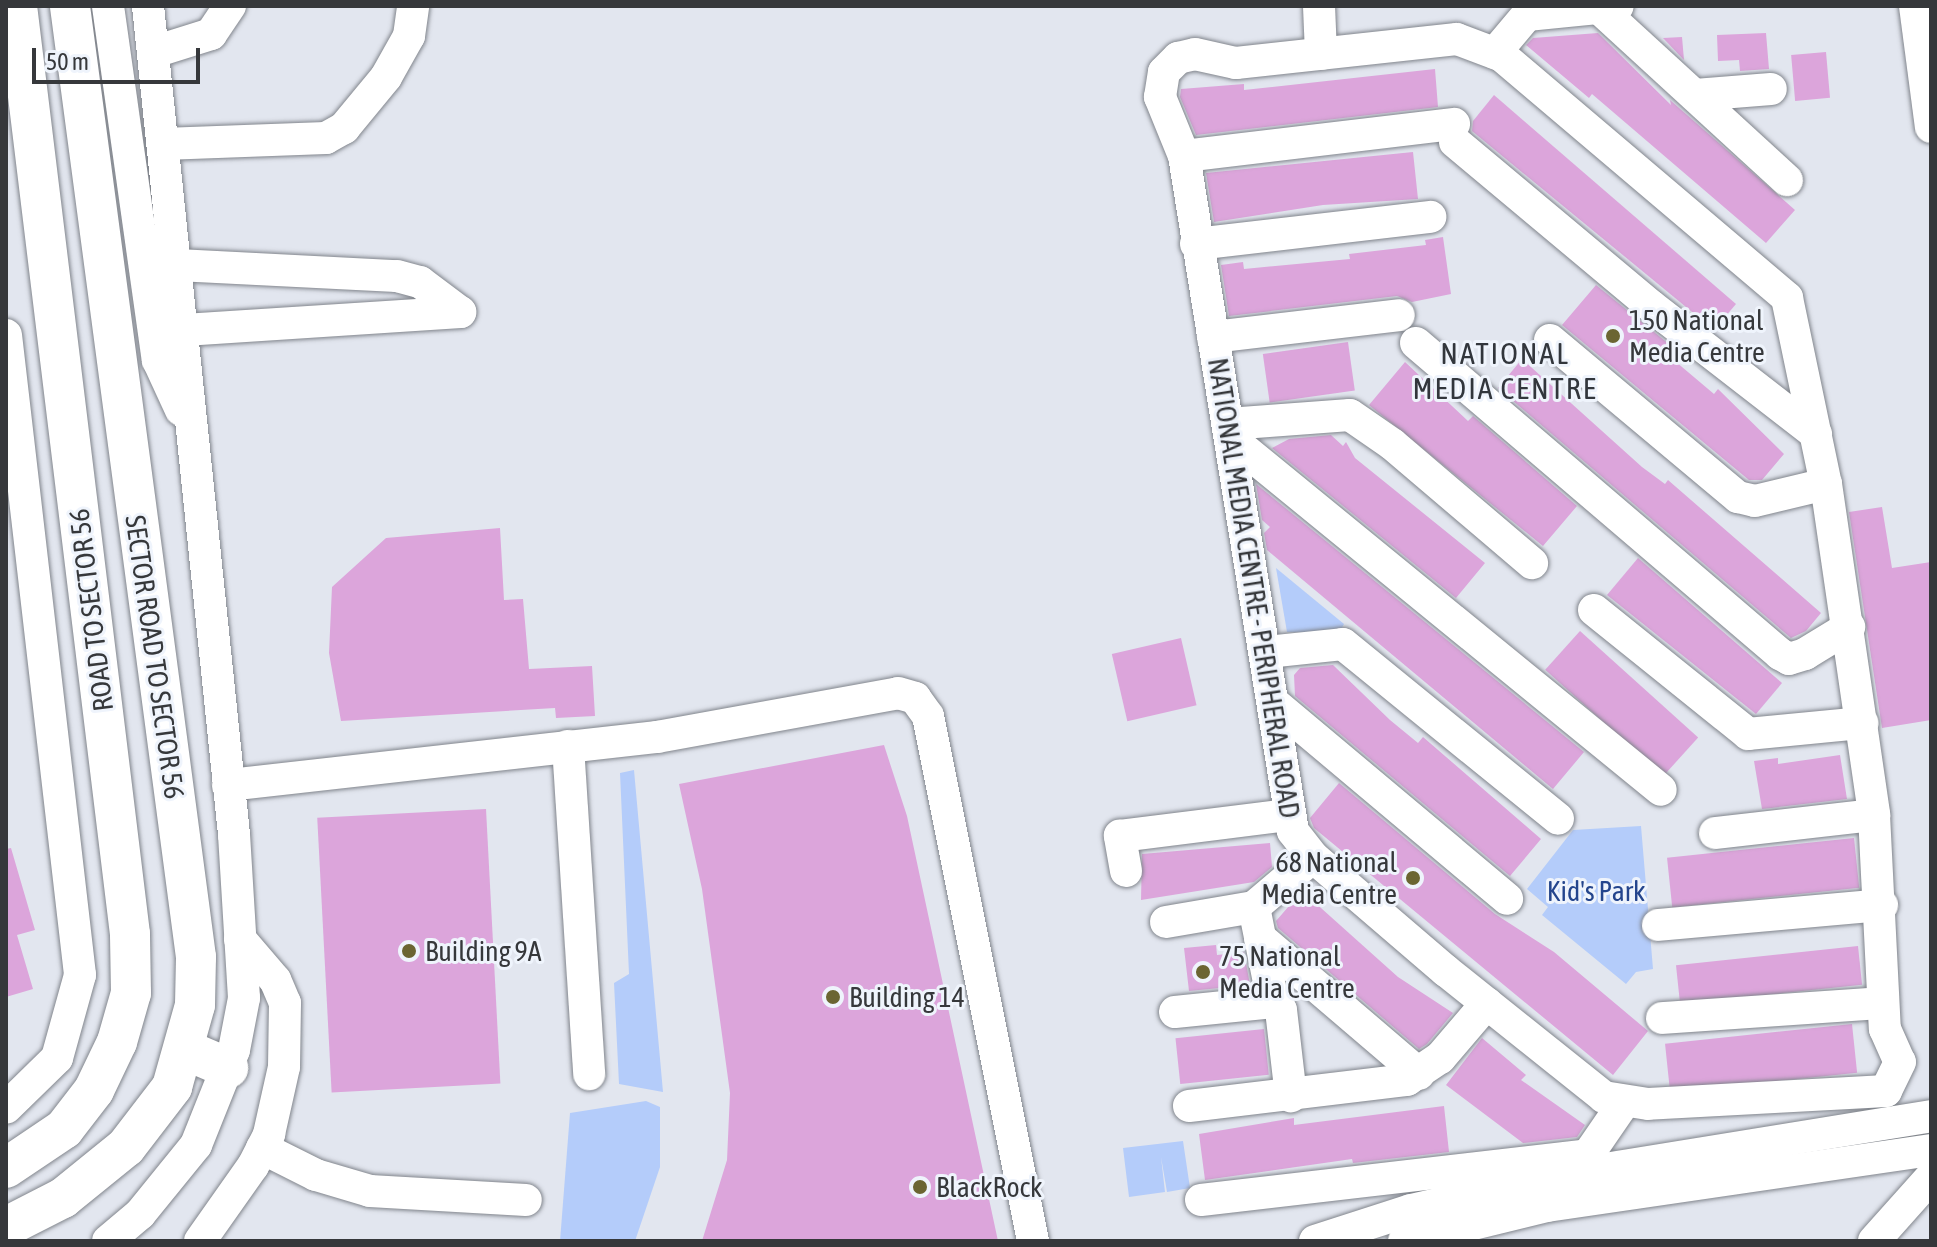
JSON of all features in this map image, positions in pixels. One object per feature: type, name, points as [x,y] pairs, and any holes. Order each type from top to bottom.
[{"type":"main road","name":"ROAD TO SECTOR 56","points":[[6,1168],[64,1129],[94,1090],[117,1042],[131,993],[130,934],[17,6]]},
{"type":"main road","name":"SECTOR ROAD TO SECTOR 56","points":[[6,1227],[63,1198],[126,1147],[172,1087],[186,1050],[196,957],[70,6]]},
{"type":"main road","points":[[186,1050],[228,1068]]},
{"type":"street","points":[[108,6],[158,360],[191,430]]},
{"type":"street","points":[[108,1241],[140,1214],[196,1145],[228,1068],[244,998],[228,785],[191,430],[184,330],[148,6]]},
{"type":"street","points":[[154,52],[211,34],[230,6]]},
{"type":"street","points":[[163,144],[326,138],[344,128],[394,64],[409,36],[413,6]]},
{"type":"street","points":[[1319,6],[1321,54]]},
{"type":"street","points":[[1915,6],[1931,127]]},
{"type":"street","points":[[1495,53],[1527,15],[1609,7],[1695,95],[1787,180]]},
{"type":"street","name":"NATIONAL MEDIA CENTRE - PERIPHERAL ROAD","points":[[1457,39],[1495,53],[1787,298],[1826,484],[1874,815],[1882,905],[1882,1003],[1888,1041],[1900,1062],[1886,1091],[1623,1104],[1604,1097],[1313,857],[1293,831],[1267,652],[1196,244],[1184,156],[1160,97],[1164,72],[1178,58],[1195,54],[1236,63],[1321,54],[1457,39]]},
{"type":"street","points":[[1695,95],[1771,89]]},
{"type":"street","points":[[1184,156],[1455,133],[1651,306],[1816,434]]},
{"type":"street","points":[[1196,244],[1430,217]]},
{"type":"street","points":[[177,265],[397,276],[420,282],[460,312],[184,330]]},
{"type":"street","points":[[1213,337],[1399,315]]},
{"type":"street","points":[[6,335],[80,975],[57,1058],[6,1108]]},
{"type":"street","points":[[1550,340],[1738,497],[1755,501],[1826,484]]},
{"type":"street","points":[[1416,343],[1780,654],[1789,659],[1805,654],[1849,627]]},
{"type":"street","points":[[1229,431],[1350,415],[1392,444],[1532,563]]},
{"type":"street","points":[[1229,431],[1661,790]]},
{"type":"street","points":[[1594,610],[1748,734],[1862,723]]},
{"type":"street","points":[[1267,652],[1343,644],[1558,819]]},
{"type":"street","points":[[228,785],[657,737],[898,693],[915,698],[928,716],[1033,1241]]},
{"type":"street","points":[[1275,704],[1507,899]]},
{"type":"street","points":[[568,746],[589,1074]]},
{"type":"street","points":[[1126,871],[1120,836],[1289,815]]},
{"type":"street","points":[[1715,833],[1874,815]]},
{"type":"street","points":[[1257,922],[1313,857]]},
{"type":"street","points":[[1658,925],[1882,905]]},
{"type":"street","points":[[1166,922],[1257,922],[1419,1074]]},
{"type":"street","points":[[1257,922],[1273,1002],[1281,1010],[1291,1096]]},
{"type":"street","points":[[200,1241],[262,1148],[284,1067],[285,1003],[275,980],[240,939]]},
{"type":"street","points":[[1175,1012],[1273,1002]]},
{"type":"street","points":[[1189,1106],[1381,1086],[1419,1074],[1487,1003]]},
{"type":"street","points":[[1662,1018],[1882,1003]]},
{"type":"street","points":[[1201,1200],[1588,1155],[1623,1104]]},
{"type":"street","points":[[1315,1241],[1359,1234],[1562,1176],[1931,1116]]},
{"type":"street","points":[[262,1148],[316,1175],[370,1191],[526,1200]]},
{"type":"street","points":[[1404,1241],[1547,1206],[1931,1150]]},
{"type":"street","points":[[1874,1241],[1931,1178]]},
{"type":"green space","points":[[1276,568],[1344,624],[1339,633],[1287,632]]},
{"type":"green space","points":[[634,770],[663,1092],[619,1084],[614,983],[629,974],[620,773]]},
{"type":"green space","name":"Kid's Park","points":[[1641,826],[1653,969],[1636,972],[1626,984],[1542,915],[1548,907],[1527,889],[1573,830]]},
{"type":"green space","points":[[646,1101],[660,1107],[660,1167],[635,1241],[560,1241],[570,1113]]},
{"type":"green space","points":[[1183,1141],[1190,1188],[1167,1192],[1161,1157],[1165,1192],[1129,1197],[1123,1148]]},
{"type":"building","points":[[1598,33],[1671,105],[1670,100],[1795,210],[1766,243],[1592,94],[1589,98],[1526,45],[1533,38]]},
{"type":"building","points":[[1766,33],[1769,69],[1740,71],[1739,60],[1718,61],[1717,35]]},
{"type":"building","points":[[1682,37],[1684,60],[1663,38]]},
{"type":"building","points":[[1826,52],[1830,98],[1795,101],[1791,55]]},
{"type":"building","points":[[1435,69],[1438,107],[1196,135],[1180,97],[1181,89],[1244,84],[1244,90]]},
{"type":"building","points":[[1494,95],[1736,304],[1714,330],[1472,131],[1473,121]]},
{"type":"building","points":[[1413,152],[1418,199],[1323,205],[1214,222],[1206,173]]},
{"type":"building","points":[[1443,237],[1451,294],[1412,302],[1397,296],[1229,316],[1221,265],[1243,262],[1244,269],[1350,259],[1349,254],[1426,245],[1425,240]]},
{"type":"building","points":[[1596,285],[1675,349],[1669,356],[1714,394],[1718,389],[1784,454],[1762,480],[1749,480],[1562,325]]},
{"type":"building","points":[[1348,342],[1355,391],[1270,402],[1263,354]]},
{"type":"building","points":[[1522,359],[1642,467],[1665,484],[1668,480],[1821,613],[1806,631],[1791,638],[1498,388]]},
{"type":"building","points":[[1405,362],[1468,421],[1473,416],[1577,506],[1543,546],[1369,405]]},
{"type":"building","points":[[1331,435],[1343,446],[1346,442],[1355,458],[1485,563],[1456,598],[1272,448],[1289,439]]},
{"type":"building","points":[[1256,484],[1584,752],[1553,789],[1267,550],[1264,533],[1270,527],[1262,520]]},
{"type":"building","points":[[1882,507],[1892,568],[1931,562],[1931,720],[1882,728],[1849,512]]},
{"type":"building","points":[[500,528],[504,600],[523,599],[529,669],[592,666],[595,716],[556,718],[555,708],[341,721],[329,653],[332,587],[386,538]]},
{"type":"building","points":[[1638,558],[1782,683],[1756,714],[1607,595]]},
{"type":"building","points":[[1580,631],[1698,737],[1663,776],[1545,670]]},
{"type":"building","points":[[1181,638],[1197,705],[1127,721],[1112,654]]},
{"type":"building","points":[[1333,665],[1390,720],[1418,743],[1423,737],[1541,839],[1510,876],[1295,696],[1294,675],[1300,668]]},
{"type":"building","name":"Building 14","points":[[884,745],[907,816],[998,1241],[702,1241],[727,1160],[730,1093],[702,889],[679,784]]},
{"type":"building","points":[[1840,755],[1847,799],[1762,809],[1754,761],[1778,758],[1778,764]]},
{"type":"building","points":[[1339,783],[1495,914],[1554,952],[1648,1031],[1613,1075],[1314,828],[1310,818]]},
{"type":"building","name":"Building 9A","points":[[486,809],[500,1084],[332,1092],[317,818]]},
{"type":"building","points":[[1854,838],[1859,888],[1672,907],[1667,858]]},
{"type":"building","points":[[1270,843],[1272,867],[1254,882],[1141,900],[1142,854]]},
{"type":"building","points":[[11,848],[35,930],[17,935],[33,989],[6,997],[6,849]]},
{"type":"building","points":[[1302,891],[1398,977],[1453,1013],[1427,1044],[1419,1049],[1278,928],[1276,921]]},
{"type":"building","points":[[1216,945],[1217,955],[1244,952],[1250,985],[1189,991],[1184,948]]},
{"type":"building","points":[[1858,946],[1862,985],[1680,1004],[1676,965]]},
{"type":"building","points":[[1852,1024],[1857,1073],[1670,1092],[1665,1044]]},
{"type":"building","points":[[1264,1029],[1269,1075],[1180,1084],[1175,1038]]},
{"type":"building","points":[[1482,1038],[1526,1075],[1521,1080],[1585,1125],[1577,1137],[1523,1143],[1446,1085]]},
{"type":"building","points":[[1444,1106],[1449,1152],[1353,1163],[1352,1159],[1205,1180],[1199,1134],[1294,1118],[1294,1125]]},
{"type":"place","name":"150 National Media Centre","points":[[1613,336]]},
{"type":"place","name":"68 National Media Centre","points":[[1413,878]]},
{"type":"place","name":"Building 9A","points":[[409,951]]},
{"type":"place","name":"75 National Media Centre","points":[[1203,972]]},
{"type":"place","name":"Building 14","points":[[833,997]]},
{"type":"place","name":"BlackRock","points":[[920,1187]]},
{"type":"district","name":"NATIONAL MEDIA CENTRE","points":[[1505,370]]}]
